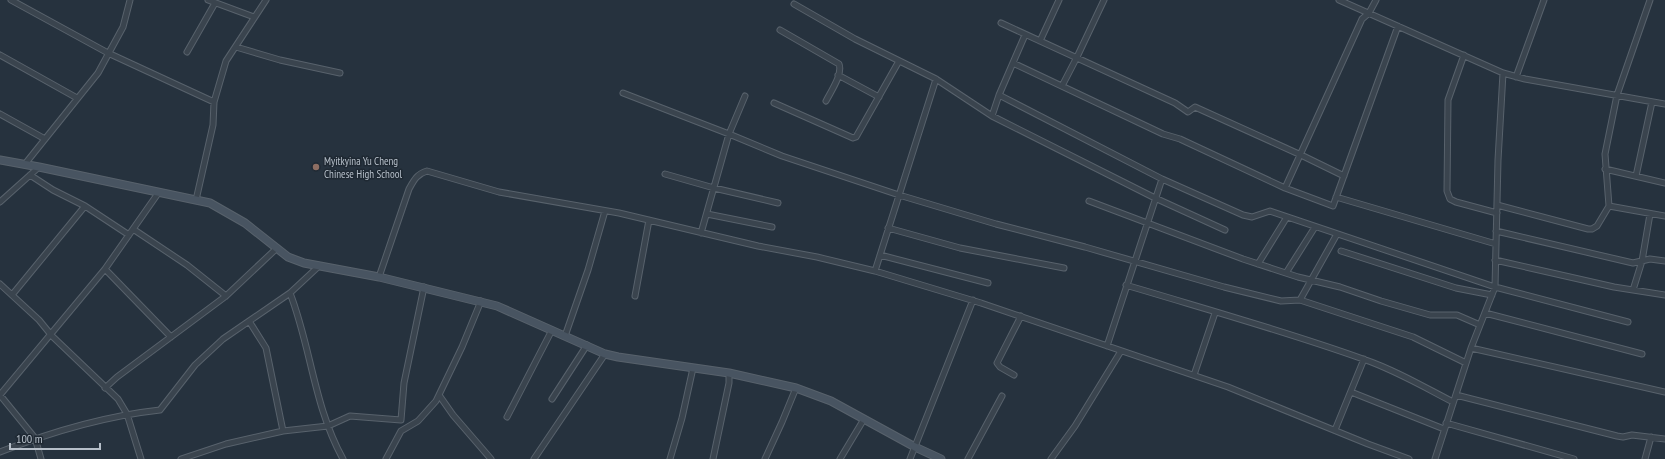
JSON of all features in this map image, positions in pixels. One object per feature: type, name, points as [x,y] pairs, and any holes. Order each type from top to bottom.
[{"type":"street","points":[[11,0],[108,53],[214,102]]},
{"type":"street","points":[[25,164],[98,73],[123,27],[130,0]]},
{"type":"street","points":[[208,0],[254,17]]},
{"type":"street","points":[[196,200],[213,125],[214,102],[226,61],[266,0]]},
{"type":"street","points":[[1040,41],[1059,0]]},
{"type":"street","points":[[1062,86],[1104,0]]},
{"type":"street","points":[[1339,0],[1503,73],[1516,77],[1665,104]]},
{"type":"street","points":[[1285,188],[1362,19],[1368,13],[1376,0]]},
{"type":"street","points":[[1516,77],[1544,0]]},
{"type":"street","points":[[1497,205],[1588,229],[1592,229],[1597,226],[1609,206],[1605,154],[1617,95],[1650,0]]},
{"type":"street","points":[[187,52],[215,3]]},
{"type":"street","points":[[794,4],[856,39],[936,79],[992,116],[1155,198],[1225,230]]},
{"type":"street","points":[[1001,23],[1175,103],[1188,112],[1195,107],[1344,176]]},
{"type":"street","points":[[1013,63],[1163,134],[1180,138],[1285,188],[1333,206],[1398,26]]},
{"type":"street","points":[[780,30],[839,64],[840,67],[838,75],[826,100]]},
{"type":"street","points":[[992,116],[999,95],[1025,35]]},
{"type":"street","points":[[236,47],[280,60],[340,73]]},
{"type":"street","points":[[0,54],[77,98]]},
{"type":"street","points":[[1464,55],[1448,100],[1447,191],[1450,199],[1456,202],[1497,213]]},
{"type":"street","points":[[774,103],[853,138],[859,135],[899,61]]},
{"type":"street","points":[[1435,459],[1471,348],[1495,287],[1498,160],[1503,73]]},
{"type":"street","points":[[838,75],[880,97]]},
{"type":"street","points":[[875,271],[936,79]]},
{"type":"street","points":[[623,93],[782,156],[899,195],[996,224],[1281,302],[1300,300],[1413,337],[1466,363]]},
{"type":"street","points":[[999,95],[1162,179],[1243,215],[1252,217],[1270,211],[1495,287],[1628,322]]},
{"type":"street","points":[[701,233],[729,134],[745,96]]},
{"type":"street","points":[[1636,176],[1652,102]]},
{"type":"street","points":[[0,114],[45,139]]},
{"type":"street","points":[[0,160],[210,203],[246,223],[288,257],[304,263],[379,277],[481,301],[497,306],[605,354],[729,373],[796,388],[831,401],[915,447],[941,459]]},
{"type":"street","points":[[0,202],[39,167]]},
{"type":"street","points":[[1605,169],[1665,183]]},
{"type":"street","points":[[379,277],[409,189],[414,179],[421,173],[427,171],[500,192],[649,220],[758,246],[817,257],[875,271],[973,300],[1194,375],[1409,459]]},
{"type":"street","points":[[666,174],[714,188],[778,203]]},
{"type":"street","points":[[30,175],[53,190],[85,206],[129,235]]},
{"type":"street","points":[[1107,346],[1162,179]]},
{"type":"street","points":[[41,459],[35,438],[0,395],[105,269],[159,192]]},
{"type":"street","points":[[1336,197],[1496,244]]},
{"type":"street","points":[[1089,201],[1258,264],[1311,281],[1340,286],[1381,301],[1430,315],[1457,316],[1480,325]]},
{"type":"street","points":[[12,294],[85,206]]},
{"type":"street","points":[[1609,206],[1665,216]]},
{"type":"street","points":[[565,336],[588,270],[604,211]]},
{"type":"street","points":[[707,214],[772,227]]},
{"type":"street","points":[[1633,290],[1642,261],[1650,214]]},
{"type":"street","points":[[1258,264],[1287,218]]},
{"type":"street","points":[[635,296],[649,220]]},
{"type":"street","points":[[1286,273],[1315,227]]},
{"type":"street","points":[[888,228],[960,248],[1064,268]]},
{"type":"street","points":[[133,229],[187,265],[226,296]]},
{"type":"street","points":[[1496,231],[1633,263],[1650,259],[1665,261]]},
{"type":"street","points":[[1300,300],[1337,234]]},
{"type":"street","points":[[105,388],[117,377],[226,296],[277,248]]},
{"type":"street","points":[[1341,252],[1456,288],[1492,294]]},
{"type":"street","points":[[880,254],[988,283]]},
{"type":"street","points":[[1496,260],[1614,287],[1665,295]]},
{"type":"street","points":[[0,452],[35,438],[127,414],[160,410],[195,365],[223,339],[290,293],[319,266]]},
{"type":"street","points":[[105,269],[171,337]]},
{"type":"street","points":[[0,284],[39,320],[51,334],[118,399],[127,414],[141,459]]},
{"type":"street","points":[[1126,285],[1364,359],[1401,375],[1453,402]]},
{"type":"street","points":[[181,459],[226,444],[283,431],[328,426],[350,416],[401,420],[404,383],[424,287]]},
{"type":"street","points":[[290,293],[328,426],[343,459]]},
{"type":"street","points":[[910,459],[973,300]]},
{"type":"street","points":[[386,459],[402,431],[418,420],[436,401],[462,348],[481,301]]},
{"type":"street","points":[[1194,375],[1215,313]]},
{"type":"street","points":[[1485,313],[1642,354]]},
{"type":"street","points":[[1014,375],[1000,367],[997,363],[1021,316]]},
{"type":"street","points":[[248,321],[266,348],[283,431]]},
{"type":"street","points":[[507,417],[552,330]]},
{"type":"street","points":[[552,399],[587,346]]},
{"type":"street","points":[[1471,348],[1665,392]]},
{"type":"street","points":[[1051,459],[1076,426],[1121,350]]},
{"type":"street","points":[[534,459],[605,354]]},
{"type":"street","points":[[1335,430],[1364,359]]},
{"type":"street","points":[[670,459],[694,368]]},
{"type":"street","points":[[713,459],[729,383],[729,373]]},
{"type":"street","points":[[765,459],[796,388]]},
{"type":"street","points":[[1351,392],[1444,429]]},
{"type":"street","points":[[439,395],[453,415],[491,459]]},
{"type":"street","points":[[1456,395],[1617,436],[1623,437],[1632,435],[1665,439]]},
{"type":"street","points":[[968,459],[1002,396]]},
{"type":"street","points":[[840,459],[864,419]]},
{"type":"street","points":[[1446,423],[1574,459]]},
{"type":"street","points":[[1645,459],[1651,437]]},
{"type":"place","name":"Myitkyina Yu Cheng Chinese High School","points":[[316,167]]}]
